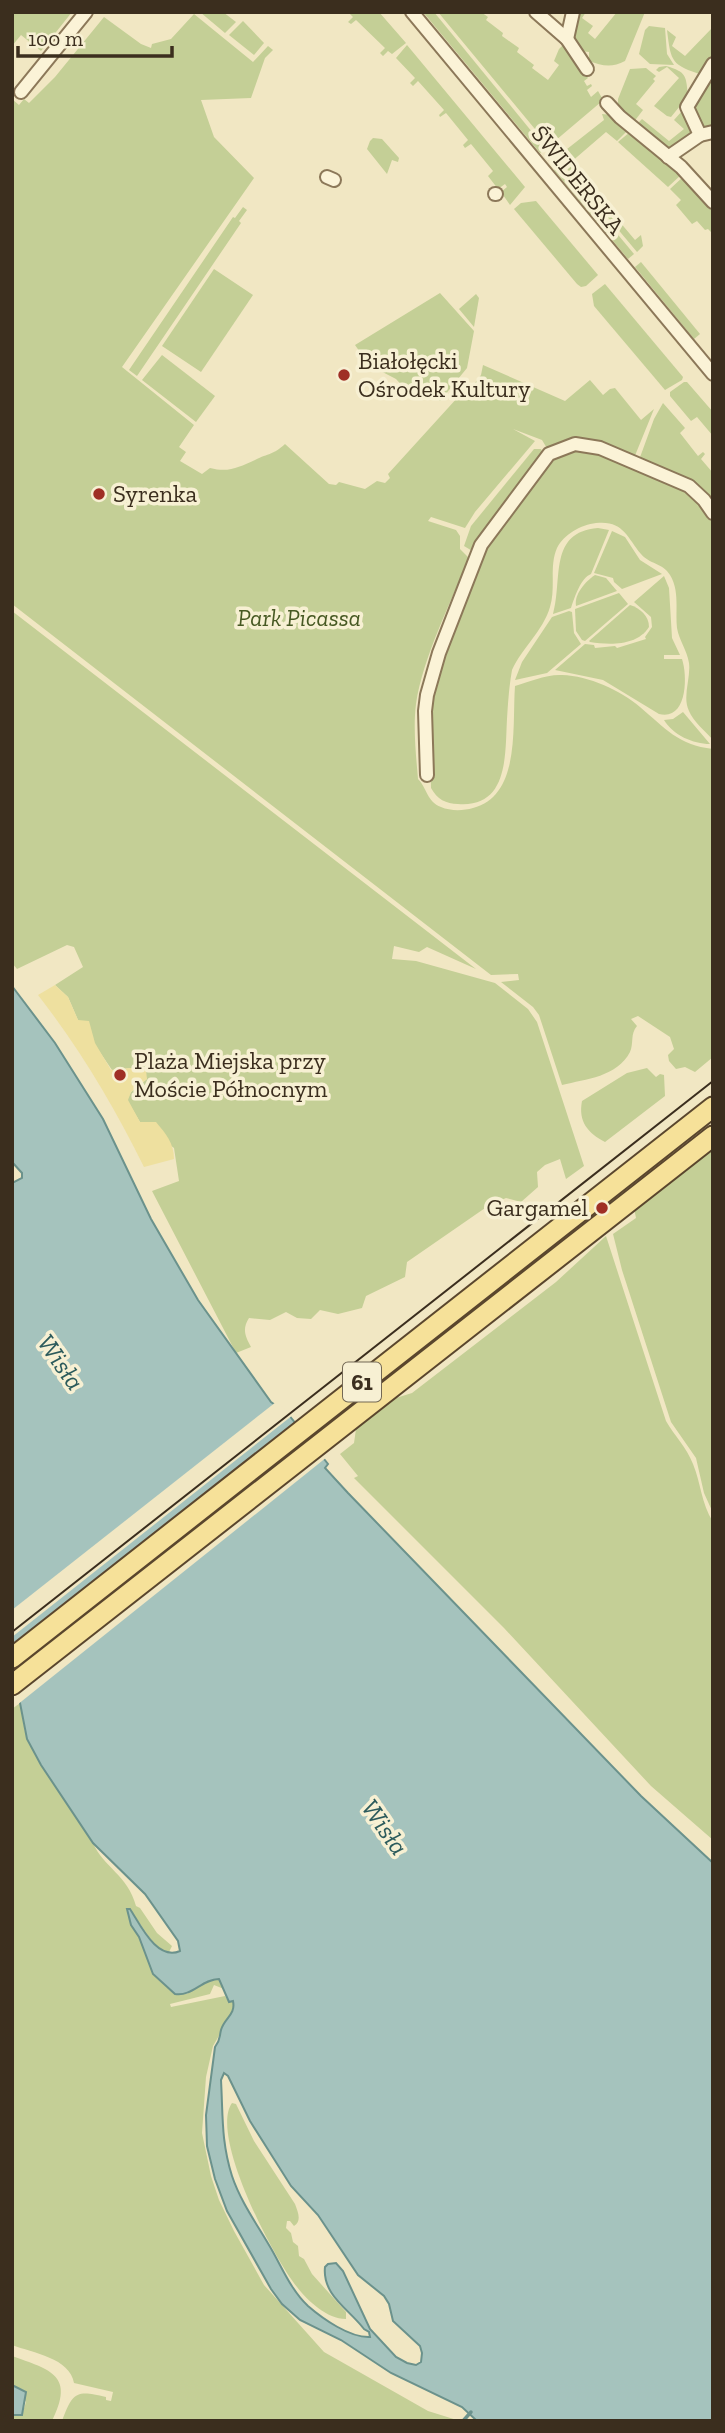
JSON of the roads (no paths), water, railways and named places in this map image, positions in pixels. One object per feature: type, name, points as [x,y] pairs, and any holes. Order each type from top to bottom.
[{"type":"main road","name":"61","points":[[12,1658],[713,1107]]},
{"type":"main road","name":"61","points":[[12,1685],[713,1136]]},
{"type":"street","points":[[21,92],[86,12]]},
{"type":"street","name":"ŚWIDERSKA","points":[[412,12],[713,374]]},
{"type":"street","points":[[536,12],[567,39],[587,69]]},
{"type":"street","points":[[567,39],[573,12]]},
{"type":"street","points":[[668,157],[706,134],[687,107],[713,64]]},
{"type":"street","points":[[607,103],[668,157],[713,202]]},
{"type":"street","points":[[427,775],[427,695],[451,622],[481,545],[549,454],[575,444],[600,449],[689,486],[704,499],[713,513]]},
{"type":"water","name":"Wisła","points":[[12,986],[55,1043],[103,1119],[151,1219],[198,1300],[271,1402],[288,1414],[328,1464],[325,1468],[348,1493],[641,1796],[713,1863],[713,2421],[477,2421],[462,2407],[391,2373],[341,2340],[300,2320],[282,2304],[271,2289],[227,2211],[207,2146],[206,2115],[215,2047],[222,2026],[233,2010],[233,2001],[229,2002],[219,1979],[187,1993],[175,1994],[153,1974],[139,1937],[131,1925],[127,1909],[130,1909],[157,1947],[172,1953],[180,1951],[178,1941],[145,1894],[93,1843],[41,1765],[27,1739],[20,1703],[12,1693],[12,1183],[22,1178],[22,1173],[12,1162]],"holes":[[[224,2073],[250,2121],[291,2186],[318,2215],[358,2275],[384,2296],[393,2321],[420,2346],[421,2362],[416,2365],[396,2357],[370,2329],[343,2271],[336,2263],[325,2267],[328,2286],[338,2301],[369,2332],[370,2337],[354,2334],[329,2322],[308,2306],[293,2287],[245,2205],[232,2176],[222,2117],[221,2080]]]},
{"type":"water","points":[[12,2385],[26,2392],[22,2415],[12,2415]]},
{"type":"waterway","points":[[463,2421],[471,2412]]},
{"type":"tram line","points":[[12,1632],[713,1081]]},
{"type":"place","name":"Białołęcki Ośrodek Kultury","points":[[344,375]]},
{"type":"place","name":"Syrenka","points":[[99,494]]},
{"type":"place","name":"Plaża Miejska przy Moście Północnym","points":[[120,1075]]},
{"type":"place","name":"Gargamel","points":[[602,1208]]},
{"type":"park label","name":"Park Picassa","points":[[299,618]]}]
